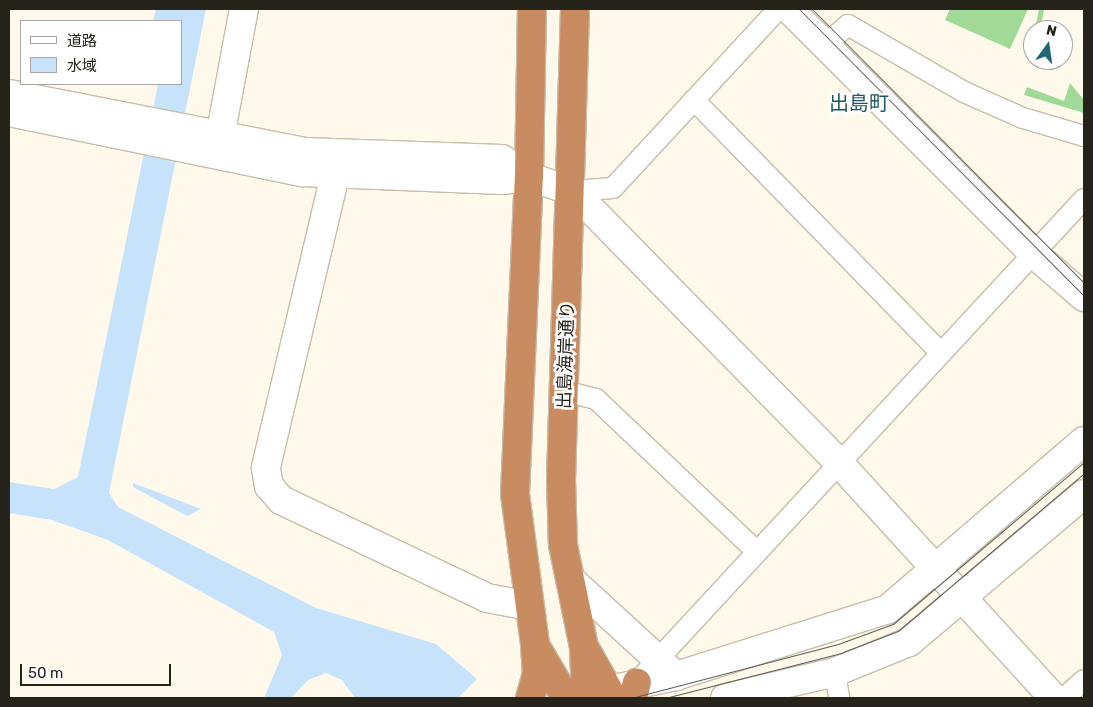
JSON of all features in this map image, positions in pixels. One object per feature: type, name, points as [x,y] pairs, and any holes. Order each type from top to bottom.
[{"type":"highway","points":[[530,698],[537,674],[535,644],[515,494],[529,177],[532,9]]},
{"type":"highway","name":"出島海岸通り","points":[[576,9],[573,191],[561,479],[563,545],[584,647],[611,694]]},
{"type":"highway","points":[[535,644],[566,698]]},
{"type":"street","points":[[218,146],[244,9]]},
{"type":"street","points":[[218,146],[305,152],[502,159],[529,177],[573,191],[613,188],[778,9]]},
{"type":"street","points":[[789,9],[1034,254],[1084,297]]},
{"type":"street","points":[[825,44],[848,25],[964,92],[1023,118],[1084,136]]},
{"type":"street","points":[[9,94],[131,126],[335,175],[529,177]]},
{"type":"street","points":[[694,100],[940,352]]},
{"type":"street","points":[[9,112],[131,126]]},
{"type":"street","points":[[335,175],[266,468],[269,486],[281,500],[487,598],[529,606]]},
{"type":"street","points":[[573,191],[840,464],[938,568],[962,598],[1054,698]]},
{"type":"street","points":[[611,694],[654,659],[755,550],[840,464],[940,352],[1084,199]]},
{"type":"street","points":[[564,391],[596,399],[755,550]]},
{"type":"street","points":[[611,694],[867,618],[888,609],[1084,441]]},
{"type":"street","points":[[725,698],[835,672],[909,642],[1084,494]]},
{"type":"street","points":[[570,579],[654,659],[676,676]]},
{"type":"street","points":[[835,672],[839,698]]},
{"type":"street","points":[[1064,698],[1084,680]]},
{"type":"green space","points":[[950,9],[1028,9],[1010,49],[945,20]]},
{"type":"green space","points":[[1039,9],[1044,10],[1042,20],[1037,20]]},
{"type":"green space","points":[[1070,83],[1084,100],[1084,113],[1024,95],[1027,87],[1064,101]]},
{"type":"water","points":[[156,9],[206,9],[109,493],[118,507],[316,608],[436,644],[477,679],[458,698],[355,698],[342,680],[326,673],[308,680],[291,698],[264,698],[282,655],[274,632],[108,540],[52,520],[9,513],[9,482],[54,489],[78,477],[158,85],[182,85],[182,20],[153,20]]},
{"type":"water","points":[[133,483],[201,509],[187,516],[133,487]]},
{"type":"tram line","points":[[799,9],[1084,296]]},
{"type":"tram line","points":[[812,9],[1084,283]]},
{"type":"tram line","points":[[631,698],[838,644],[893,624],[1084,462]]},
{"type":"tram line","points":[[665,698],[841,653],[898,631],[1084,473]]},
{"type":"district","name":"出島町","points":[[859,103]]}]
